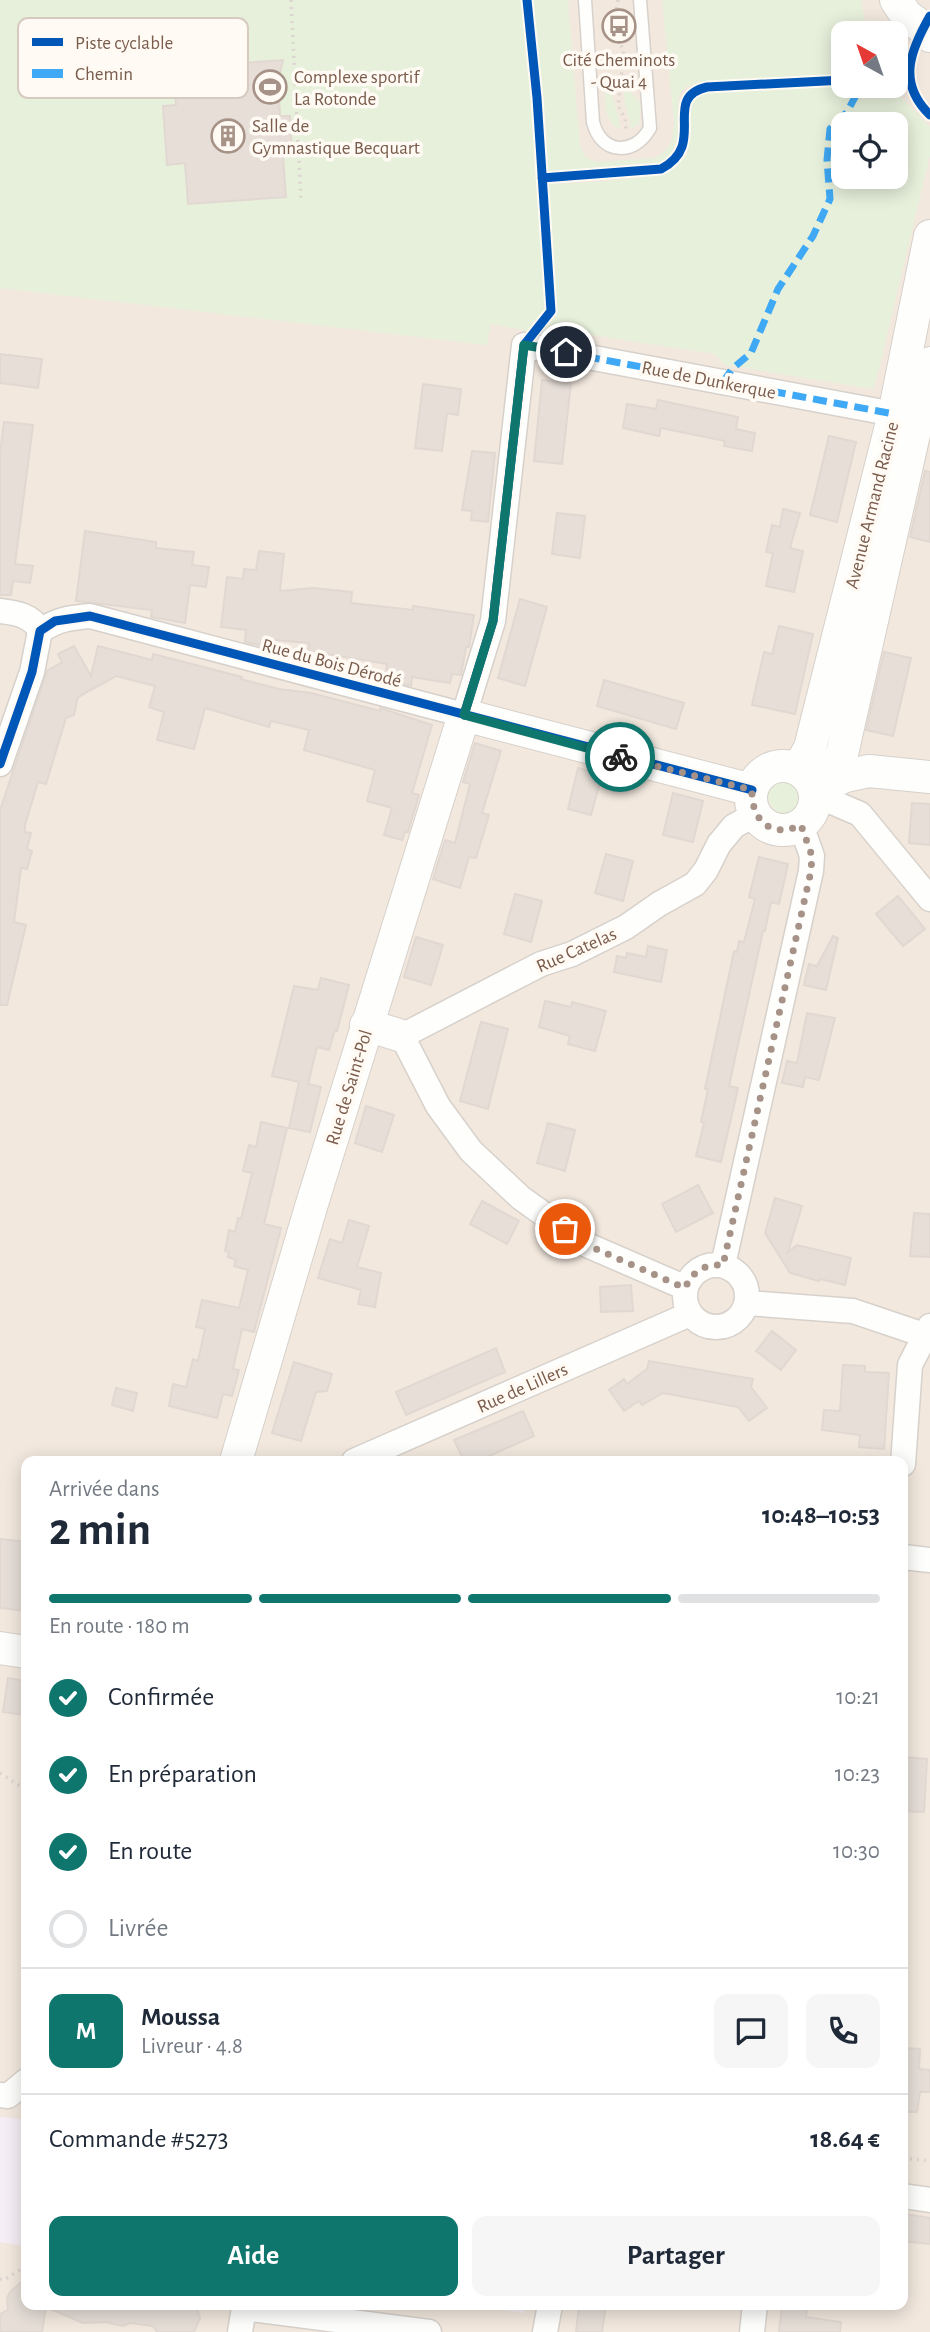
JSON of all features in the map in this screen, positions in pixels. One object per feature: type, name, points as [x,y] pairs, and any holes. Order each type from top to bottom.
[{"type":"street","points":[[896,0],[906,15],[928,30]]},
{"type":"street","name":"Avenue Armand Racine","points":[[914,411],[930,236]]},
{"type":"street","name":"Rue de Dunkerque","points":[[464,715],[493,621],[524,345],[914,411]]},
{"type":"street","name":"Avenue Armand Racine","points":[[811,785],[833,769],[842,754],[914,411],[930,363]]},
{"type":"street","points":[[0,611],[21,614],[37,624],[40,631],[32,671],[0,764]]},
{"type":"street","name":"Rue du Bois Dérodé","points":[[40,631],[55,621],[90,616],[464,715],[754,802]]},
{"type":"street","name":"Rue de Saint-Pol","points":[[237,1456],[366,1025],[464,715]]},
{"type":"street","points":[[811,785],[815,807],[801,825],[785,830],[768,826],[754,802],[757,780],[765,771],[775,766],[787,766],[811,785],[860,814],[930,899]]},
{"type":"street","points":[[811,785],[869,771],[930,777]]},
{"type":"street","name":"Rue Catelas","points":[[401,1036],[541,964],[572,954],[626,927],[695,884],[706,870],[719,844],[754,802]]},
{"type":"street","points":[[723,1265],[811,871],[812,856],[801,825]]},
{"type":"street","points":[[366,1025],[401,1036],[438,1106],[471,1151],[521,1198],[587,1245],[685,1288]]},
{"type":"street","points":[[723,1265],[739,1274],[744,1282],[747,1303],[741,1316],[720,1328],[700,1323],[690,1314],[685,1303],[685,1288],[696,1272],[704,1267],[723,1265]]},
{"type":"street","points":[[747,1303],[853,1311],[927,1330],[910,1365],[904,1456]]},
{"type":"street","name":"Rue de Lillers","points":[[365,1456],[690,1314]]},
{"type":"street","points":[[908,1558],[930,1560]]},
{"type":"street","points":[[0,1648],[21,1651]]},
{"type":"street","points":[[0,2095],[8,2096],[21,2085]]},
{"type":"street","points":[[908,2197],[930,2200]]},
{"type":"street","points":[[240,2332],[244,2310]]},
{"type":"street","points":[[259,2310],[429,2332]]},
{"type":"street","points":[[545,2332],[549,2310]]},
{"type":"street","points":[[752,2332],[754,2310]]},
{"type":"lane","points":[[585,0],[596,136],[604,144],[617,148],[640,142],[650,128],[640,0]]},
{"type":"path","points":[[291,0],[301,202]]},
{"type":"path","points":[[618,0],[612,33],[624,50],[618,106],[625,118],[627,147]]},
{"type":"path","points":[[0,1773],[21,1787]]},
{"type":"path","points":[[908,2159],[930,2161]]},
{"type":"path","points":[[0,2279],[4,2280],[21,2269]]},
{"type":"shaded area","points":[[0,0],[930,0],[930,2332],[0,2332]]},
{"type":"shaded area","points":[[0,2117],[21,2119],[21,2245],[0,2242]]},
{"type":"shaded area","points":[[502,2310],[524,2310],[524,2313]]},
{"type":"green space","name":"Complexe sportif La Rotonde","points":[[0,0],[568,0],[580,146],[586,157],[596,162],[655,158],[665,151],[672,140],[674,123],[662,0],[861,0],[865,21],[831,21],[831,98],[902,98],[930,127],[930,155],[874,389],[725,365],[715,354],[560,330],[560,337],[491,324],[487,345],[0,288]],"holes":[[[700,83],[702,94],[695,96],[690,102],[690,133],[685,155],[673,167],[658,173],[619,180],[548,184],[548,174],[657,164],[671,154],[678,143],[680,95],[686,87]]]},
{"type":"green space","points":[[624,91],[630,91],[641,104],[639,123],[631,129],[625,101]]},
{"type":"green space","points":[[612,92],[620,129],[611,122],[606,109],[605,93]]},
{"type":"green space","points":[[785,779],[797,784],[802,796],[797,808],[785,813],[773,808],[768,796],[773,784]]},
{"type":"building","name":"Salle de Gymnastique Becquart","points":[[283,60],[278,81],[280,116],[290,116],[292,155],[283,156],[286,197],[188,204],[185,163],[167,165],[163,106],[176,105],[175,98],[248,98],[248,62]]},
{"type":"building","points":[[0,354],[42,359],[38,388],[0,383]]},
{"type":"building","points":[[542,380],[571,383],[562,464],[534,461]]},
{"type":"building","points":[[423,384],[461,389],[458,415],[447,413],[442,451],[415,448]]},
{"type":"building","points":[[658,400],[738,417],[736,429],[755,433],[752,451],[724,446],[725,441],[661,428],[659,436],[623,428],[627,404],[656,409]]},
{"type":"building","points":[[4,422],[33,425],[15,564],[33,566],[30,583],[13,581],[11,595],[0,595],[0,453]]},
{"type":"building","points":[[829,436],[856,442],[837,522],[810,515]]},
{"type":"building","points":[[472,451],[495,453],[488,522],[471,520],[472,511],[462,510]]},
{"type":"building","points":[[925,471],[930,472],[930,542],[910,537]]},
{"type":"building","points":[[783,509],[800,513],[790,548],[803,551],[794,592],[766,586],[773,553],[766,552],[772,525],[780,527]]},
{"type":"building","points":[[557,513],[585,516],[580,558],[552,554]]},
{"type":"building","points":[[85,531],[156,542],[156,548],[194,552],[192,565],[209,567],[206,587],[190,585],[185,623],[151,617],[152,610],[76,601]]},
{"type":"building","points":[[259,551],[284,554],[280,591],[313,588],[352,592],[351,603],[413,610],[413,606],[474,615],[461,675],[452,674],[450,683],[412,677],[411,686],[385,679],[387,664],[308,651],[309,643],[275,640],[274,648],[245,642],[246,630],[221,627],[227,577],[243,579],[244,569],[256,570]]},
{"type":"building","points":[[520,599],[547,607],[525,686],[498,678]]},
{"type":"building","points":[[779,626],[813,634],[795,714],[752,705],[764,652],[772,654]]},
{"type":"building","points":[[74,646],[91,676],[98,646],[152,660],[153,654],[279,689],[311,693],[380,711],[380,708],[432,725],[412,793],[419,795],[408,832],[405,832],[402,840],[384,835],[392,808],[367,801],[375,770],[304,750],[309,730],[271,721],[269,727],[205,708],[194,749],[157,740],[164,712],[149,707],[155,686],[116,676],[78,697],[74,715],[66,718],[46,784],[38,782],[25,825],[25,832],[31,833],[27,849],[32,851],[27,869],[21,868],[14,922],[26,925],[7,1005],[0,1005],[0,810],[47,671],[62,662],[58,654]]},
{"type":"building","points":[[884,652],[911,658],[893,736],[866,730]]},
{"type":"building","points":[[604,680],[684,703],[676,729],[597,706]]},
{"type":"building","points":[[475,743],[501,751],[482,813],[489,815],[476,858],[469,857],[460,888],[433,879],[445,840],[455,843],[470,784],[463,782]]},
{"type":"building","points":[[578,768],[602,775],[591,815],[568,809]]},
{"type":"building","points":[[673,793],[703,801],[693,842],[663,835]]},
{"type":"building","points":[[912,803],[930,804],[930,845],[909,843]]},
{"type":"building","points":[[606,854],[633,861],[623,901],[595,893]]},
{"type":"building","points":[[759,857],[788,864],[779,904],[771,902],[763,931],[729,1086],[738,1088],[721,1162],[696,1156],[704,1123],[701,1122],[708,1089],[705,1089],[734,951],[737,952],[739,941],[744,942],[755,899],[749,897]]},
{"type":"building","points":[[515,894],[542,901],[531,942],[504,934]]},
{"type":"building","points":[[898,896],[925,929],[903,946],[876,914]]},
{"type":"building","points":[[833,936],[838,938],[826,990],[804,985],[809,964],[817,966]]},
{"type":"building","points":[[416,937],[443,945],[431,985],[404,977]]},
{"type":"building","points":[[648,946],[667,950],[661,982],[614,972],[617,956],[626,958],[627,953],[646,957]]},
{"type":"building","points":[[321,978],[349,985],[329,1050],[317,1047],[308,1084],[321,1087],[310,1132],[289,1128],[299,1082],[272,1076],[294,986],[318,990]]},
{"type":"building","points":[[545,1001],[571,1007],[572,1002],[606,1011],[595,1051],[568,1044],[570,1036],[539,1027]]},
{"type":"building","points":[[807,1013],[835,1018],[819,1080],[805,1077],[803,1087],[782,1083],[787,1061],[797,1063]]},
{"type":"building","points":[[481,1022],[508,1029],[488,1109],[460,1101]]},
{"type":"building","points":[[366,1106],[394,1115],[382,1152],[355,1143]]},
{"type":"building","points":[[261,1122],[287,1128],[264,1224],[281,1228],[254,1332],[242,1329],[233,1369],[239,1370],[232,1396],[223,1394],[217,1418],[169,1406],[173,1384],[186,1387],[193,1359],[198,1361],[205,1329],[196,1327],[202,1300],[239,1308],[248,1270],[234,1266],[236,1260],[228,1257],[229,1252],[225,1251],[229,1230],[235,1232],[238,1218],[241,1219],[252,1173],[243,1171],[249,1145],[256,1147]]},
{"type":"building","points":[[548,1123],[575,1130],[565,1171],[537,1163]]},
{"type":"building","points":[[698,1185],[713,1213],[676,1232],[662,1204]]},
{"type":"building","points":[[775,1198],[802,1206],[788,1252],[797,1245],[851,1258],[845,1285],[790,1273],[765,1233]]},
{"type":"building","points":[[482,1201],[519,1221],[507,1244],[470,1224]]},
{"type":"building","points":[[914,1213],[930,1214],[930,1257],[910,1256]]},
{"type":"building","points":[[349,1220],[369,1226],[357,1267],[381,1273],[375,1307],[358,1304],[361,1290],[318,1278],[330,1239],[342,1243]]},
{"type":"building","points":[[631,1285],[633,1311],[601,1312],[600,1287]]},
{"type":"building","points":[[772,1331],[796,1350],[781,1370],[756,1351]]},
{"type":"building","points":[[496,1348],[505,1372],[406,1415],[396,1392]]},
{"type":"building","points":[[649,1361],[753,1379],[751,1387],[767,1408],[749,1421],[738,1407],[663,1393],[642,1405],[639,1401],[624,1411],[609,1390],[624,1379],[627,1384],[647,1369]]},
{"type":"building","points":[[294,1362],[332,1374],[327,1391],[316,1392],[301,1441],[272,1433]]},
{"type":"building","points":[[843,1365],[865,1366],[865,1372],[889,1373],[884,1449],[859,1447],[860,1435],[822,1430],[824,1410],[840,1411]]},
{"type":"building","points":[[116,1388],[137,1393],[133,1411],[112,1405]]},
{"type":"building","points":[[523,1411],[534,1436],[489,1456],[462,1456],[454,1440]]},
{"type":"building","points":[[0,1539],[21,1541],[21,1610],[0,1608]]},
{"type":"building","points":[[8,1678],[21,1680],[21,1714],[3,1712]]},
{"type":"building","points":[[908,1757],[927,1759],[924,1812],[908,1811]]},
{"type":"building","points":[[908,2048],[920,2049],[919,2069],[930,2070],[930,2092],[920,2092],[917,2112],[908,2112]]},
{"type":"building","points":[[908,2214],[930,2218],[930,2244],[908,2242]]},
{"type":"building","points":[[21,2282],[21,2310],[46,2310],[42,2332],[0,2332],[0,2314],[8,2310],[7,2298]]},
{"type":"building","points":[[53,2310],[198,2310],[200,2318],[194,2332],[157,2332],[153,2326],[130,2323],[123,2326],[105,2322],[83,2323]]},
{"type":"building","points":[[578,2310],[605,2310],[602,2332],[576,2332]]},
{"type":"building","points":[[781,2310],[807,2310],[806,2317],[841,2322],[840,2332],[779,2332]]},
{"type":"marked path","points":[[723,382],[732,369],[751,353],[778,289],[813,236],[830,199],[827,160],[830,129],[847,112],[855,98]]},
{"type":"marked path","points":[[524,345],[894,414]]},
{"type":"cycle path","points":[[464,715],[493,621],[524,345],[551,311],[537,98],[527,0]]},
{"type":"cycle path","points":[[930,16],[917,42],[910,67],[913,91],[930,115]]},
{"type":"cycle path","points":[[542,178],[661,169],[675,159],[682,147],[687,101],[693,93],[707,87],[831,81]]},
{"type":"cycle path","points":[[0,764],[32,672],[40,631],[55,621],[90,616],[752,790]]},
{"type":"way so far","points":[[565,1229],[587,1245],[685,1288],[696,1272],[704,1267],[723,1265],[811,871],[812,856],[801,825],[785,830],[768,826],[761,821],[751,803],[752,790],[620,757]]},
{"type":"place","name":"Cité Cheminots - Quai 4","points":[[619,26]]},
{"type":"place","name":"Complexe sportif La Rotonde","points":[[270,87]]},
{"type":"place","name":"Salle de Gymnastique Becquart","points":[[228,136]]},
{"type":"route","points":[[566,352],[524,345],[493,621],[464,715],[620,757]]}]
